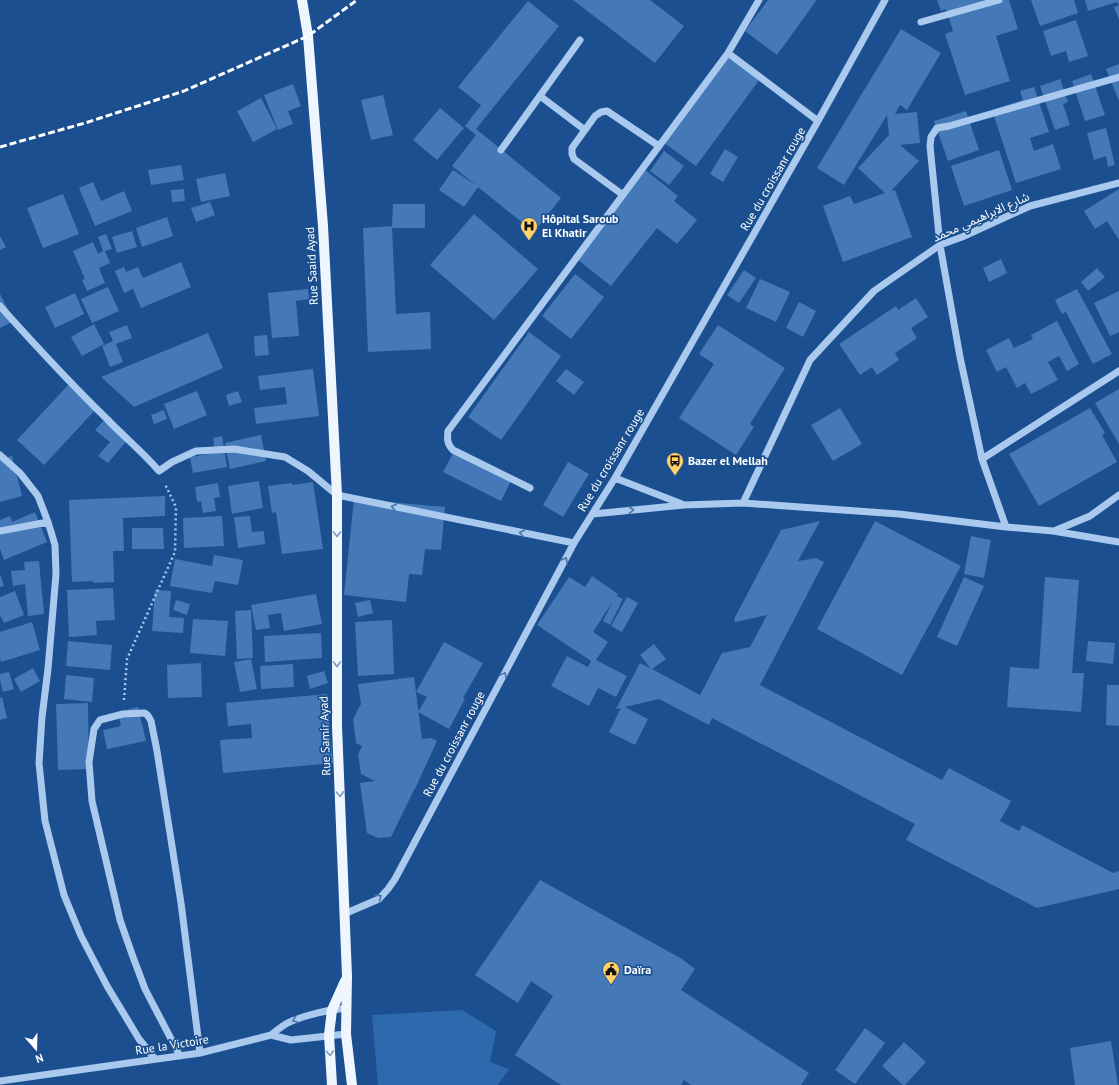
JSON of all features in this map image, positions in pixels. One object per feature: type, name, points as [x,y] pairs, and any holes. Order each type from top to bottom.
[{"type":"main road","name":"Rue Saaid Ayad","points":[[302,0],[308,36],[323,226],[337,495]]},
{"type":"main road","name":"Rue Samir Ayad","points":[[337,495],[337,726],[347,976],[346,1034],[352,1085]]},
{"type":"main road","name":"Rue Samir Ayad","points":[[332,1085],[328,1035],[332,1010],[347,976]]},
{"type":"street","points":[[530,488],[453,450],[447,439],[448,431],[728,53],[759,0]]},
{"type":"street","name":"Rue du croissanr rouge","points":[[344,914],[379,899],[394,879],[574,543],[615,478],[885,0]]},
{"type":"street","points":[[921,22],[999,0]]},
{"type":"street","points":[[501,150],[580,40]]},
{"type":"street","points":[[728,53],[818,121]]},
{"type":"street","points":[[1006,527],[982,459],[960,357],[940,245],[930,146],[931,137],[937,128],[949,126],[1119,77]]},
{"type":"street","points":[[540,96],[585,130]]},
{"type":"street","points":[[623,195],[574,158],[572,154],[572,148],[595,116],[601,112],[607,111],[659,146]]},
{"type":"street","name":"شارع الابراهيمي محمد","points":[[743,503],[810,360],[874,291],[940,245],[962,237],[1030,206],[1119,183]]},
{"type":"street","points":[[0,306],[53,365],[107,420],[148,458],[159,471],[172,462],[196,452],[234,448],[285,457],[308,471],[337,495],[574,543]]},
{"type":"street","points":[[982,459],[1119,371]]},
{"type":"street","points":[[0,455],[20,473],[38,496],[55,545],[56,574],[39,763],[45,821],[64,895],[81,936],[107,986],[139,1040],[154,1059]]},
{"type":"street","points":[[615,478],[684,505]]},
{"type":"street","points":[[1053,531],[1090,516],[1119,495]]},
{"type":"street","points":[[593,514],[684,505],[743,503],[899,514],[1053,531],[1119,542]]},
{"type":"street","points":[[0,532],[48,522]]},
{"type":"street","points":[[180,1056],[155,1011],[145,989],[120,920],[92,801],[89,762],[94,728],[100,720],[123,714],[144,713],[147,714],[151,721],[181,903],[200,1053]]},
{"type":"street","points":[[271,1035],[290,1021],[332,1010],[347,1008]]},
{"type":"street","name":"Rue la Victoire","points":[[0,1081],[200,1053],[271,1035],[292,1040],[346,1034]]},
{"type":"path","points":[[123,714],[127,659],[176,552],[176,507],[159,471]]},
{"type":"shaded area","points":[[462,1010],[496,1031],[490,1062],[509,1069],[498,1085],[378,1085],[372,1015]]},
{"type":"building","points":[[573,0],[650,0],[684,26],[655,63]]},
{"type":"building","points":[[768,0],[816,1],[777,55],[745,31]]},
{"type":"building","points":[[937,0],[1009,0],[1018,29],[996,36],[1010,81],[965,95],[945,34],[953,31],[946,9],[941,11]]},
{"type":"building","points":[[1031,0],[1074,0],[1078,13],[1040,26]]},
{"type":"building","points":[[1085,0],[1119,0],[1119,5],[1117,2],[1088,11]]},
{"type":"building","points":[[528,1],[559,26],[476,129],[561,198],[534,232],[478,187],[464,207],[439,190],[453,170],[476,185],[452,166],[476,135],[465,126],[481,105],[458,87]]},
{"type":"building","points":[[1119,5],[1119,20],[1114,7]]},
{"type":"building","points":[[1076,20],[1088,56],[1069,62],[1066,51],[1051,56],[1043,31]]},
{"type":"building","points":[[901,29],[941,53],[907,110],[900,105],[895,114],[917,112],[920,143],[900,145],[919,161],[891,191],[895,190],[912,237],[843,262],[823,206],[850,196],[854,204],[885,193],[858,168],[889,135],[887,115],[844,185],[817,168]]},
{"type":"building","points":[[725,54],[760,79],[696,166],[660,140]]},
{"type":"building","points":[[1119,64],[1119,101],[1106,69]]},
{"type":"building","points":[[1091,74],[1105,115],[1085,121],[1072,81]]},
{"type":"building","points":[[1060,79],[1068,102],[1063,104],[1070,125],[1055,130],[1040,86]]},
{"type":"building","points":[[293,84],[301,106],[288,111],[293,124],[278,130],[264,95]]},
{"type":"building","points":[[1034,87],[1049,132],[1030,138],[1034,151],[1053,144],[1061,169],[1016,183],[992,110],[1023,100],[1020,91]]},
{"type":"building","points":[[383,95],[393,135],[371,140],[361,100]]},
{"type":"building","points":[[261,98],[277,129],[253,142],[237,111]]},
{"type":"building","points":[[440,108],[464,128],[437,160],[413,140]]},
{"type":"building","points":[[966,111],[979,150],[948,161],[934,121]]},
{"type":"building","points":[[1106,128],[1115,165],[1108,167],[1106,156],[1094,160],[1087,133]]},
{"type":"building","points":[[725,149],[738,157],[723,182],[710,174]]},
{"type":"building","points":[[999,150],[1012,190],[964,206],[951,166]]},
{"type":"building","points":[[664,151],[684,166],[669,185],[650,171]]},
{"type":"building","points":[[181,165],[184,180],[151,185],[148,170]]},
{"type":"building","points":[[644,169],[678,196],[674,201],[697,220],[677,244],[657,228],[611,286],[573,256]]},
{"type":"building","points":[[225,173],[230,196],[201,202],[196,179]]},
{"type":"building","points":[[93,182],[101,201],[124,191],[132,211],[95,226],[79,188]]},
{"type":"building","points":[[184,189],[185,201],[172,202],[171,190]]},
{"type":"building","points":[[1119,189],[1119,240],[1107,221],[1095,229],[1084,211]]},
{"type":"building","points":[[63,194],[79,234],[43,248],[27,208]]},
{"type":"building","points":[[210,202],[215,215],[196,222],[191,208]]},
{"type":"building","points":[[393,204],[425,204],[425,228],[392,228],[396,314],[430,312],[431,349],[368,352],[363,228],[392,226]]},
{"type":"building","points":[[474,214],[538,269],[494,320],[430,265]]},
{"type":"building","points":[[167,217],[173,236],[142,247],[136,228]]},
{"type":"building","points":[[132,231],[137,247],[117,253],[112,237]]},
{"type":"building","points":[[106,234],[112,249],[105,251],[110,263],[99,268],[105,283],[87,291],[82,280],[85,279],[73,251],[93,242],[98,254],[103,251],[98,237]]},
{"type":"building","points":[[0,236],[6,247],[0,250]]},
{"type":"building","points":[[1001,259],[1007,273],[989,282],[983,268]]},
{"type":"building","points":[[181,262],[191,287],[141,308],[133,289],[124,293],[115,271],[124,267],[126,272],[138,267],[143,278]]},
{"type":"building","points":[[1097,268],[1105,277],[1088,291],[1081,282]]},
{"type":"building","points":[[744,270],[756,278],[739,303],[727,295]]},
{"type":"building","points":[[575,274],[604,297],[571,339],[542,316]]},
{"type":"building","points":[[760,279],[790,292],[776,322],[746,308]]},
{"type":"building","points":[[108,287],[119,311],[92,323],[81,299]]},
{"type":"building","points":[[308,289],[309,299],[296,301],[299,336],[272,338],[268,293]]},
{"type":"building","points":[[1077,289],[1112,354],[1093,364],[1066,312],[1062,314],[1055,300]]},
{"type":"building","points":[[1119,291],[1119,332],[1110,336],[1094,303]]},
{"type":"building","points":[[75,293],[84,314],[55,328],[45,307]]},
{"type":"building","points":[[0,294],[14,321],[0,328]]},
{"type":"building","points":[[916,298],[928,317],[911,328],[917,338],[895,353],[899,360],[877,375],[872,367],[860,375],[839,344],[896,306],[898,310]]},
{"type":"building","points":[[799,302],[816,311],[803,337],[786,328]]},
{"type":"building","points":[[1057,321],[1079,364],[1067,371],[1059,356],[1048,362],[1058,380],[1031,394],[1025,383],[1017,388],[1006,367],[997,372],[986,350],[1009,338],[1014,348],[1033,339],[1031,335]]},
{"type":"building","points":[[94,324],[104,344],[82,356],[71,337]]},
{"type":"building","points":[[127,325],[132,338],[116,344],[123,362],[110,367],[102,346],[113,341],[109,332]]},
{"type":"building","points":[[718,325],[785,368],[750,424],[754,427],[736,455],[679,418],[714,364],[699,354]]},
{"type":"building","points":[[529,332],[561,356],[501,440],[468,417]]},
{"type":"building","points":[[208,333],[223,368],[134,407],[101,377]]},
{"type":"building","points":[[267,335],[269,355],[255,356],[254,336]]},
{"type":"building","points":[[313,369],[319,416],[256,424],[254,408],[287,404],[285,387],[260,390],[258,376]]},
{"type":"building","points":[[566,369],[584,382],[574,395],[556,381]]},
{"type":"building","points":[[70,383],[97,408],[44,465],[17,440]]},
{"type":"building","points":[[1119,389],[1119,444],[1095,403]]},
{"type":"building","points":[[197,391],[207,415],[174,429],[164,404]]},
{"type":"building","points":[[238,391],[242,402],[229,406],[226,395]]},
{"type":"building","points":[[840,408],[862,444],[833,461],[811,425]]},
{"type":"building","points":[[1090,408],[1105,433],[1102,435],[1117,462],[1039,506],[1009,454]]},
{"type":"building","points":[[164,410],[167,419],[154,424],[151,415]]},
{"type":"building","points":[[105,419],[128,439],[108,463],[98,456],[110,442],[95,430]]},
{"type":"building","points":[[261,435],[266,461],[230,469],[225,443]]},
{"type":"building","points":[[222,436],[227,467],[193,473],[190,457],[215,453],[213,438]]},
{"type":"building","points":[[456,448],[513,477],[501,501],[443,472]]},
{"type":"building","points":[[12,456],[22,496],[0,502],[0,459]]},
{"type":"building","points":[[568,462],[589,474],[563,517],[543,505]]},
{"type":"building","points":[[259,481],[263,508],[232,514],[228,486]]},
{"type":"building","points":[[313,482],[323,549],[282,554],[276,512],[272,513],[268,486]]},
{"type":"building","points":[[218,483],[220,497],[214,498],[216,511],[203,513],[201,501],[197,502],[195,487]]},
{"type":"building","points":[[165,496],[165,516],[123,518],[124,551],[113,551],[114,582],[72,582],[69,500]]},
{"type":"building","points":[[354,499],[445,507],[441,550],[425,549],[422,575],[409,574],[406,602],[344,595]]},
{"type":"building","points":[[35,512],[47,542],[4,560],[0,549],[0,520],[10,516],[12,522]]},
{"type":"building","points":[[222,516],[224,546],[184,548],[183,518]]},
{"type":"building","points":[[250,516],[252,532],[264,531],[265,544],[238,548],[234,517]]},
{"type":"building","points":[[820,521],[798,561],[816,558],[824,562],[760,685],[942,780],[949,768],[1011,801],[1000,821],[1019,831],[1022,825],[1113,873],[1119,871],[1119,889],[1037,908],[906,840],[915,824],[712,718],[709,725],[659,699],[625,707],[648,719],[635,745],[609,732],[621,708],[616,709],[640,663],[651,669],[640,655],[654,644],[666,659],[652,669],[700,695],[722,653],[750,647],[767,615],[735,622],[734,619],[781,530]]},
{"type":"building","points":[[875,521],[961,566],[902,675],[817,629]]},
{"type":"building","points":[[132,528],[163,528],[164,549],[132,549]]},
{"type":"building","points":[[971,536],[991,540],[984,578],[964,574]]},
{"type":"building","points":[[214,555],[243,560],[238,585],[215,581],[212,593],[170,586],[175,559],[212,566]]},
{"type":"building","points":[[39,561],[44,614],[28,616],[25,584],[13,586],[11,571],[25,570],[24,562]]},
{"type":"building","points":[[0,574],[4,586],[0,587]]},
{"type":"building","points":[[592,576],[623,599],[610,625],[603,621],[613,601],[593,632],[608,642],[596,660],[627,676],[616,697],[598,688],[589,706],[551,686],[567,656],[588,667],[591,661],[537,625],[569,577],[585,587]]},
{"type":"building","points":[[964,577],[984,586],[957,646],[937,637]]},
{"type":"building","points":[[1045,577],[1079,580],[1072,673],[1084,673],[1081,712],[1007,707],[1010,667],[1039,669]]},
{"type":"building","points":[[113,588],[115,620],[96,621],[97,635],[69,637],[67,590]]},
{"type":"building","points":[[155,590],[171,591],[169,617],[184,618],[183,633],[152,631]]},
{"type":"building","points":[[15,591],[24,615],[4,623],[0,615],[0,597]]},
{"type":"building","points":[[316,594],[322,624],[284,631],[281,613],[268,615],[270,628],[256,630],[251,605]]},
{"type":"building","points":[[627,597],[638,603],[622,632],[611,626]]},
{"type":"building","points":[[176,600],[190,604],[187,615],[173,610]]},
{"type":"building","points":[[370,600],[373,613],[358,617],[355,603]]},
{"type":"building","points":[[251,610],[253,658],[237,659],[235,611]]},
{"type":"building","points":[[193,619],[228,621],[225,656],[190,653]]},
{"type":"building","points":[[392,620],[394,674],[358,676],[355,622]]},
{"type":"building","points":[[32,622],[40,650],[1,662],[0,632]]},
{"type":"building","points":[[321,633],[322,658],[265,662],[264,636]]},
{"type":"building","points":[[68,641],[112,645],[110,670],[66,666]]},
{"type":"building","points":[[1088,641],[1115,643],[1113,664],[1086,661]]},
{"type":"building","points":[[444,642],[483,663],[463,698],[465,699],[449,729],[418,712],[427,697],[416,692]]},
{"type":"building","points":[[251,659],[257,689],[240,692],[234,662]]},
{"type":"building","points":[[201,663],[202,697],[168,698],[167,665]]},
{"type":"building","points":[[293,664],[294,687],[261,689],[260,666]]},
{"type":"building","points":[[33,668],[40,681],[21,692],[14,679]]},
{"type":"building","points":[[324,671],[328,683],[310,689],[307,676]]},
{"type":"building","points":[[9,672],[14,689],[3,692],[0,674]]},
{"type":"building","points":[[66,675],[94,678],[92,702],[64,699]]},
{"type":"building","points":[[414,677],[422,739],[431,738],[437,741],[391,837],[378,838],[367,833],[360,783],[375,781],[361,774],[358,755],[362,746],[356,743],[353,719],[361,704],[358,684]]},
{"type":"building","points":[[1107,685],[1119,685],[1119,726],[1106,725]]},
{"type":"building","points":[[327,694],[333,763],[223,773],[220,740],[252,738],[251,724],[228,726],[226,703]]},
{"type":"building","points":[[2,697],[7,718],[0,720],[0,698]]},
{"type":"building","points":[[88,703],[89,769],[58,770],[56,704]]},
{"type":"building","points":[[138,707],[146,741],[107,749],[103,730],[121,726],[118,712]]},
{"type":"building","name":"Daïra","points":[[540,880],[682,959],[695,969],[681,990],[809,1073],[801,1085],[691,1085],[684,1080],[681,1085],[561,1085],[515,1055],[553,996],[531,981],[518,1003],[475,975]]},
{"type":"building","points":[[865,1028],[885,1043],[855,1084],[835,1070]]},
{"type":"building","points":[[1111,1041],[1118,1085],[1075,1085],[1070,1048]]},
{"type":"building","points":[[904,1042],[926,1062],[905,1085],[903,1085],[882,1066]]},
{"type":"railway","points":[[0,147],[85,123],[184,91],[308,36],[357,0]]},
{"type":"place","name":"Hôpital Saroub El Khatir","points":[[529,241]]},
{"type":"place","name":"Bazer el Mellah","points":[[675,476]]},
{"type":"place","name":"Daïra","points":[[611,985]]}]
